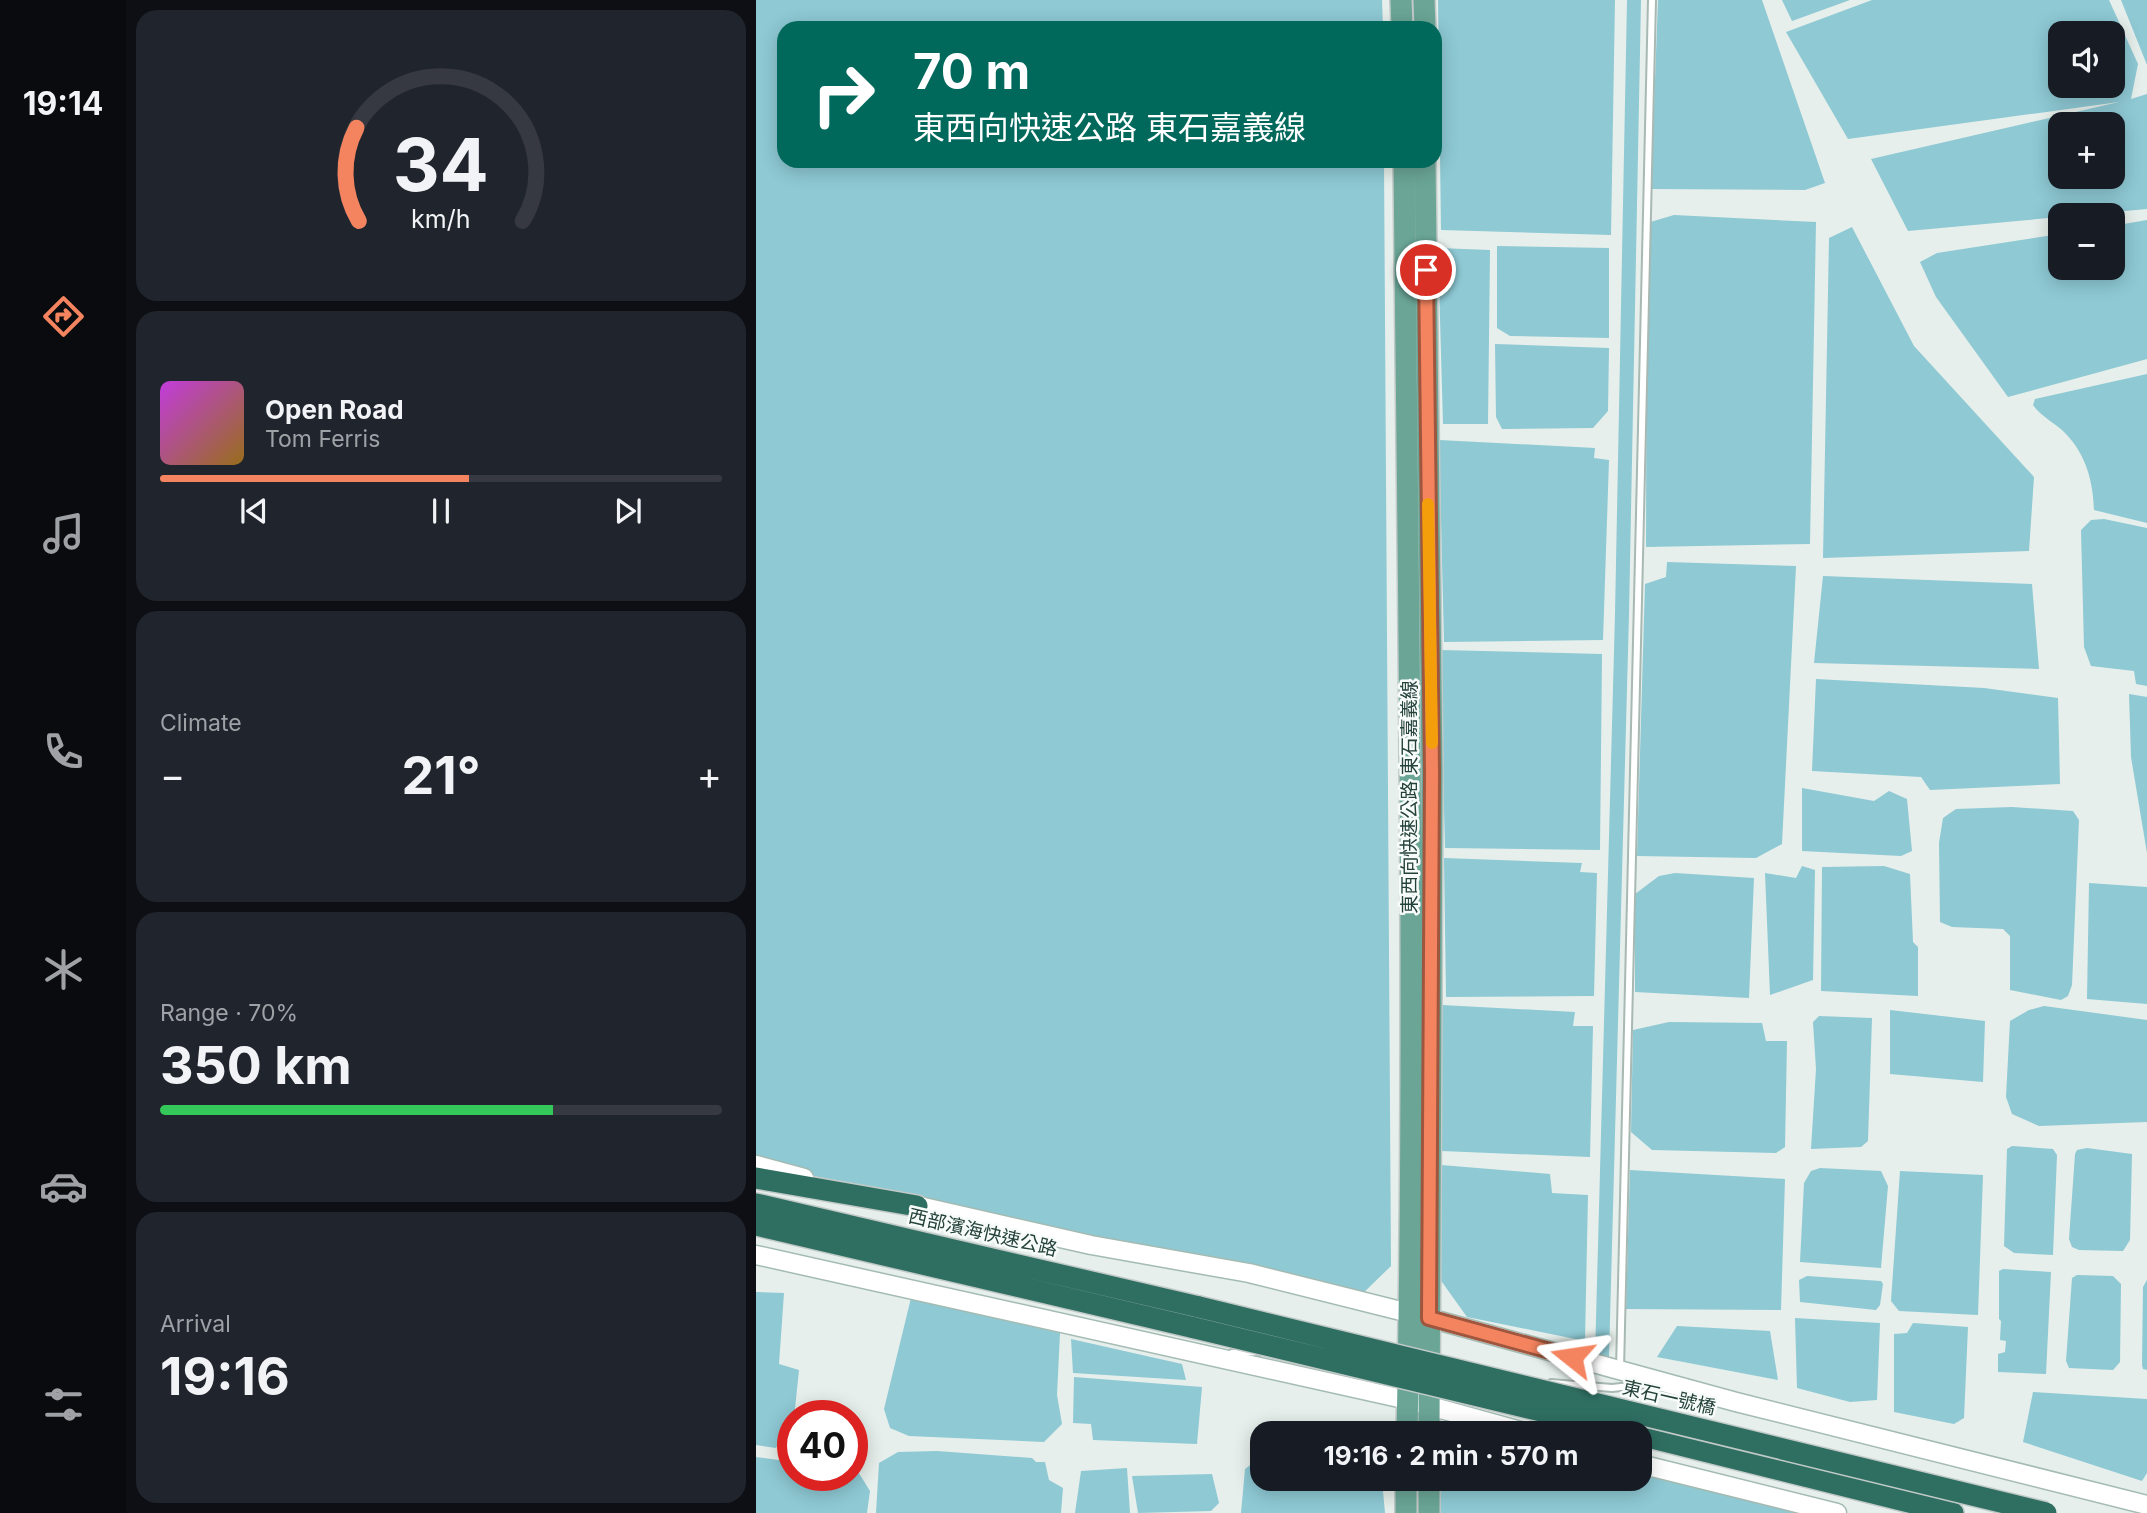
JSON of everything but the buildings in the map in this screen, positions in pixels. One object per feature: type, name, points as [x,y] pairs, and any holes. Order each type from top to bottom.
[{"type":"highway","points":[[756,1178],[918,1206]]},
{"type":"highway","name":"西部濱海快速公路","points":[[756,1204],[1197,1317]]},
{"type":"highway","points":[[756,1225],[1197,1317],[1588,1421]]},
{"type":"highway","name":"東石一號橋","points":[[1197,1317],[2046,1513]]},
{"type":"highway","points":[[1652,1438],[1953,1513]]},
{"type":"main road","points":[[1401,0],[1402,21]]},
{"type":"main road","points":[[1424,0],[1424,21]]},
{"type":"main road","name":"東西向快速公路 東石嘉義線","points":[[1404,168],[1410,776],[1420,1316],[1429,1421]]},
{"type":"main road","name":"東西向快速公路 東石嘉義線","points":[[1420,1316],[1432,773],[1425,168]]},
{"type":"main road","name":"東西向快速公路 東石嘉義線","points":[[1407,1421],[1408,1400],[1423,1366]]},
{"type":"main road","points":[[1406,1491],[1406,1513]]},
{"type":"main road","points":[[1429,1491],[1429,1513]]},
{"type":"street","points":[[756,1165],[918,1206],[1091,1245],[1249,1273],[2147,1505]]},
{"type":"street","points":[[756,1255],[1408,1400],[1484,1421]]},
{"type":"street","points":[[1652,1467],[1837,1513]]},
{"type":"lane","points":[[1620,1370],[1652,0]]},
{"type":"lane","points":[[1198,1355],[1257,1352],[1361,1359],[1533,1381],[1612,1388],[1664,1382]]},
{"type":"water","points":[[756,0],[1382,0],[1383,21],[777,21],[777,168],[1384,168],[1391,1266],[1357,1299],[756,1163]]},
{"type":"water","points":[[1438,0],[1615,0],[1611,235],[1441,230],[1442,21],[1438,21]]},
{"type":"water","points":[[1658,0],[1762,0],[1825,183],[1805,190],[1651,189]]},
{"type":"water","points":[[1782,0],[1850,0],[1792,21]]},
{"type":"water","points":[[1872,0],[2109,0],[2119,21],[2048,21],[2048,98],[2125,98],[2125,35],[2138,64],[2131,99],[2147,94],[2147,209],[2125,211],[2125,203],[2048,203],[2048,218],[1908,231],[1871,159],[2048,118],[2048,189],[2125,189],[2125,112],[2075,112],[2119,102],[1848,139],[1786,32]]},
{"type":"water","points":[[2121,0],[2147,0],[2147,65]]},
{"type":"water","points":[[1674,215],[1816,222],[1810,544],[1646,547],[1647,223]]},
{"type":"water","points":[[2147,220],[2147,359],[2008,397],[1936,297],[1920,262],[1937,253],[2048,236],[2048,280],[2125,280],[2125,224]]},
{"type":"water","points":[[1852,227],[1914,346],[2034,477],[2029,551],[1823,558],[1829,238]]},
{"type":"water","points":[[1497,246],[1609,248],[1609,338],[1510,336],[1497,328]]},
{"type":"water","points":[[1438,248],[1490,250],[1488,424],[1443,424]]},
{"type":"water","points":[[1495,344],[1609,348],[1608,411],[1593,428],[1502,429],[1496,417]]},
{"type":"water","points":[[2147,374],[2147,523],[2094,510],[2090,479],[2079,451],[2066,434],[2033,405],[2035,399]]},
{"type":"water","points":[[1439,440],[1595,448],[1594,458],[1609,460],[1603,640],[1444,642]]},
{"type":"water","points":[[2104,519],[2147,528],[2147,686],[2136,684],[2134,671],[2091,666],[2084,647],[2081,530],[2091,520]]},
{"type":"water","points":[[1667,562],[1796,566],[1782,844],[1756,858],[1637,856],[1645,584],[1666,577]]},
{"type":"water","points":[[1823,576],[2032,584],[2039,669],[1814,663]]},
{"type":"water","points":[[1440,650],[1602,654],[1600,850],[1445,848]]},
{"type":"water","points":[[1816,679],[1984,688],[2058,698],[2060,784],[1930,790],[1921,777],[1812,771]]},
{"type":"water","points":[[2129,694],[2147,697],[2147,853],[2131,757]]},
{"type":"water","points":[[1802,788],[1874,801],[1889,791],[1907,799],[1912,851],[1901,856],[1802,851]]},
{"type":"water","points":[[2012,807],[2073,811],[2079,820],[2072,985],[2068,996],[2061,1000],[2010,990],[2010,936],[2003,929],[1952,927],[1940,922],[1939,843],[1943,818],[1956,809]]},
{"type":"water","points":[[1444,858],[1582,863],[1580,872],[1597,873],[1594,996],[1446,997]]},
{"type":"water","points":[[1802,866],[1815,870],[1813,980],[1770,995],[1765,873],[1796,878]]},
{"type":"water","points":[[1884,866],[1910,874],[1913,942],[1918,947],[1918,996],[1821,991],[1822,867]]},
{"type":"water","points":[[1675,873],[1754,878],[1749,998],[1635,992],[1635,894],[1659,876]]},
{"type":"water","points":[[2089,883],[2147,887],[2147,1004],[2087,999]]},
{"type":"water","points":[[1442,1005],[1575,1012],[1573,1026],[1593,1026],[1590,1157],[1442,1151]]},
{"type":"water","points":[[2044,1006],[2147,1020],[2147,1122],[2039,1126],[2012,1114],[2006,1097],[2010,1021],[2029,1010]]},
{"type":"water","points":[[1890,1010],[1985,1021],[1983,1082],[1890,1074]]},
{"type":"water","points":[[1819,1016],[1872,1018],[1868,1141],[1861,1147],[1811,1149],[1816,1069],[1813,1022]]},
{"type":"water","points":[[1669,1022],[1762,1023],[1766,1041],[1787,1041],[1785,1147],[1776,1153],[1652,1150],[1631,1132],[1633,1030]]},
{"type":"water","points":[[2012,1146],[2053,1149],[2057,1155],[2053,1255],[2014,1253],[2004,1246],[2007,1149]]},
{"type":"water","points":[[2087,1148],[2132,1154],[2130,1240],[2123,1251],[2079,1250],[2072,1247],[2069,1239],[2075,1154],[2077,1150]]},
{"type":"water","points":[[1441,1165],[1550,1174],[1552,1193],[1588,1195],[1585,1341],[1467,1317],[1437,1275]]},
{"type":"water","points":[[1820,1168],[1881,1171],[1888,1186],[1881,1268],[1800,1262],[1804,1183],[1811,1171]]},
{"type":"water","points":[[1630,1170],[1785,1179],[1781,1310],[1626,1309]]},
{"type":"water","points":[[1900,1171],[1983,1175],[1978,1315],[1899,1311],[1891,1301]]},
{"type":"water","points":[[1999,1271],[2051,1272],[2046,1374],[1998,1372],[1998,1354],[2005,1352],[2006,1341],[2000,1340],[1999,1319]]},
{"type":"water","points":[[2077,1275],[2113,1276],[2121,1284],[2120,1362],[2113,1370],[2069,1368],[2066,1361],[2072,1278]]},
{"type":"water","points":[[1807,1276],[1881,1281],[1883,1284],[1880,1305],[1876,1310],[1800,1302],[1799,1280]]},
{"type":"water","points":[[2147,1280],[2147,1370],[2143,1369],[2142,1365],[2143,1287]]},
{"type":"water","points":[[756,1292],[784,1293],[779,1364],[799,1370],[796,1400],[777,1400],[776,1448],[756,1445]]},
{"type":"water","points":[[911,1298],[1060,1333],[1057,1395],[1062,1424],[1044,1442],[909,1436],[890,1428],[884,1409]]},
{"type":"water","points":[[1795,1318],[1880,1323],[1877,1400],[1850,1402],[1797,1388]]},
{"type":"water","points":[[1913,1323],[1968,1327],[1964,1418],[1954,1424],[1894,1412],[1894,1334],[1907,1333]]},
{"type":"water","points":[[1677,1326],[1770,1331],[1778,1380],[1657,1357]]},
{"type":"water","points":[[1071,1339],[1182,1364],[1186,1380],[1073,1373]]},
{"type":"water","points":[[1074,1377],[1202,1387],[1197,1444],[1093,1440],[1091,1424],[1073,1423]]},
{"type":"water","points":[[2033,1392],[2147,1399],[2147,1473],[2142,1481],[2023,1442]]},
{"type":"water","points":[[937,1451],[1032,1458],[1036,1462],[1045,1462],[1049,1480],[1063,1488],[1061,1513],[876,1513],[879,1463],[898,1452]]},
{"type":"water","points":[[756,1457],[777,1460],[777,1491],[868,1491],[868,1488],[870,1491],[867,1513],[756,1513]]},
{"type":"water","points":[[1250,1465],[1250,1491],[1383,1491],[1385,1513],[1241,1513],[1245,1469]]},
{"type":"water","points":[[1127,1468],[1130,1513],[1075,1513],[1081,1471]]},
{"type":"water","points":[[1212,1474],[1219,1503],[1211,1511],[1138,1513],[1132,1476]]},
{"type":"water","points":[[1652,1475],[1807,1513],[1435,1513],[1436,1491],[1652,1491]]},
{"type":"waterway","points":[[1602,1357],[1622,614],[1634,0]]},
{"type":"slow traffic","points":[[1428,504],[1432,743]]},
{"type":"route","points":[[1426,270],[1432,773],[1429,1318],[1572,1357]]}]
